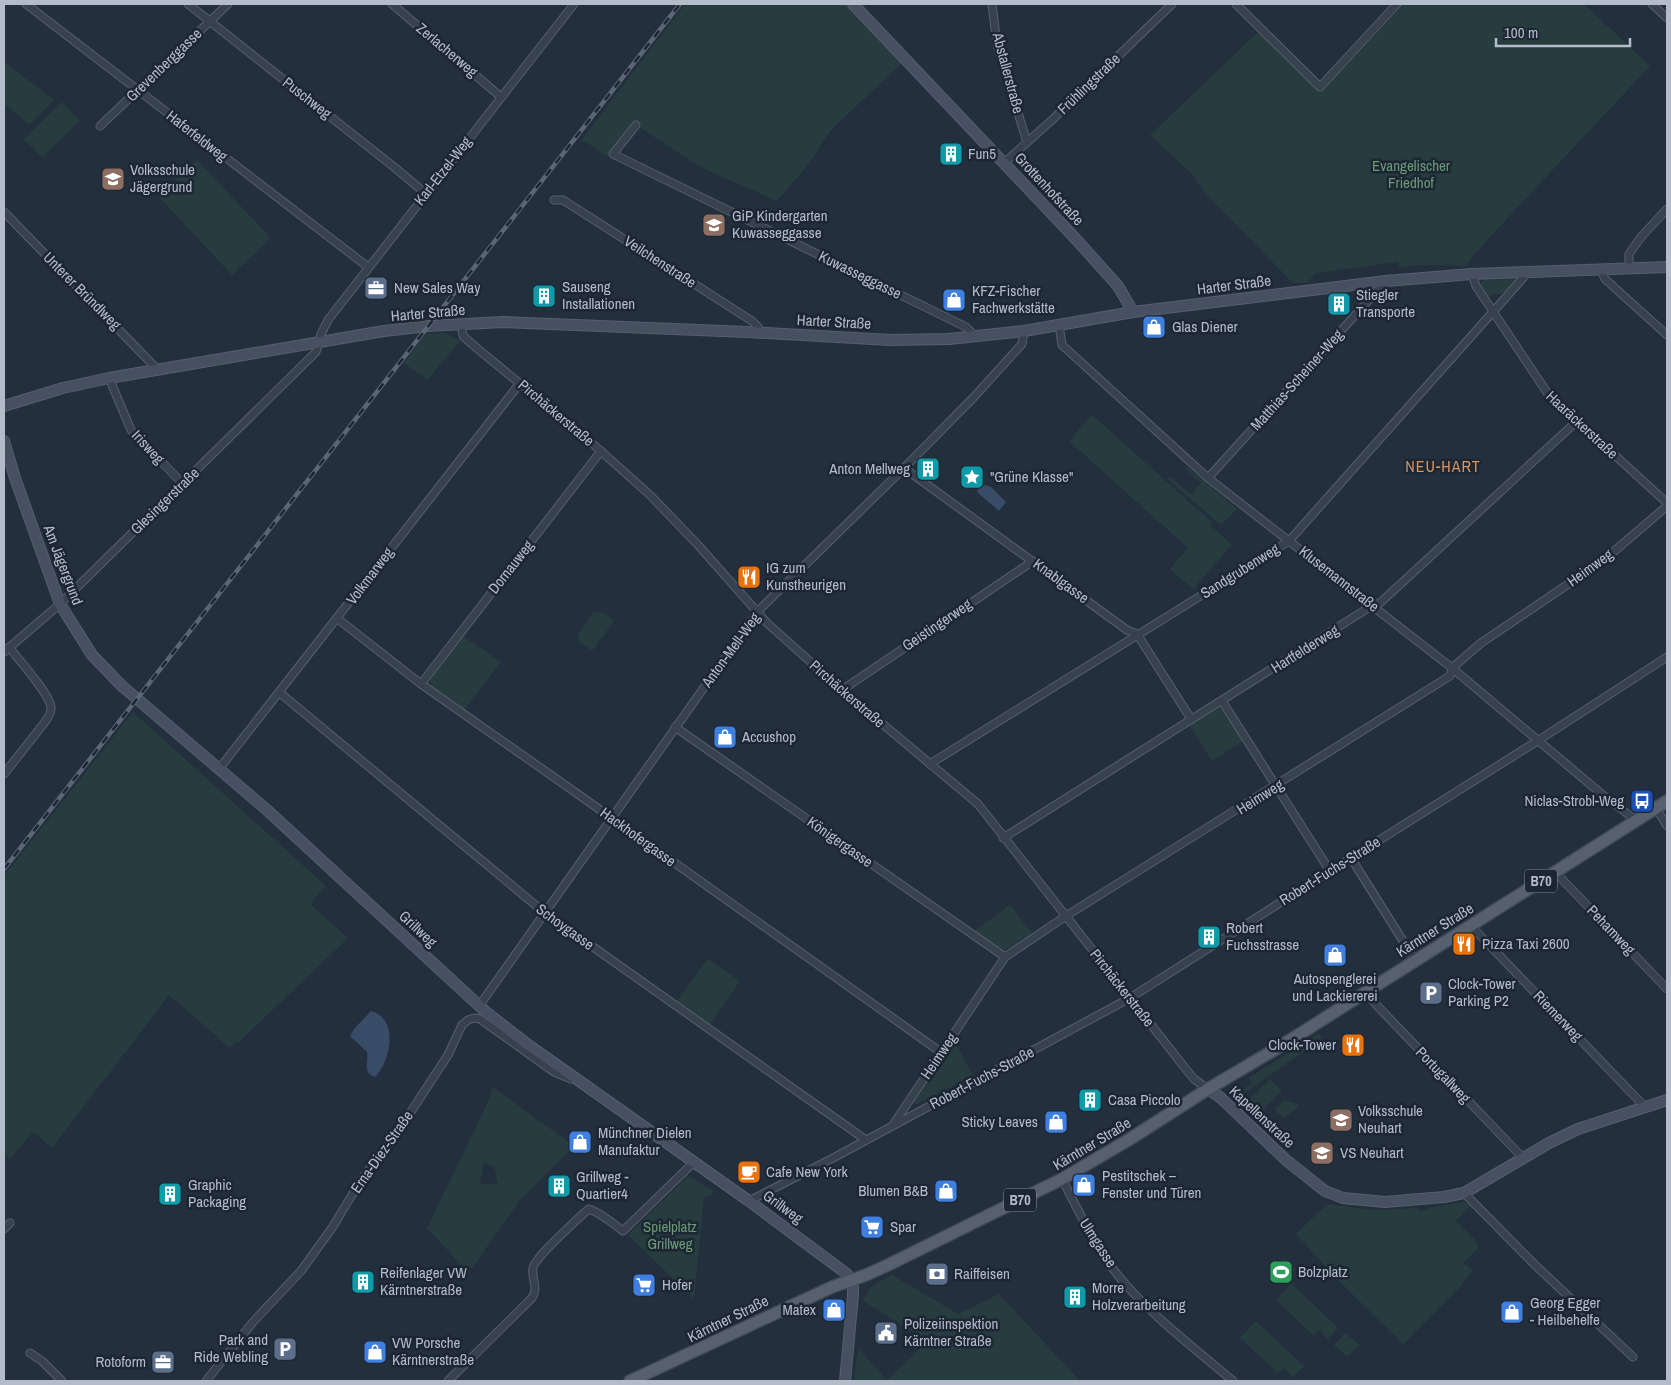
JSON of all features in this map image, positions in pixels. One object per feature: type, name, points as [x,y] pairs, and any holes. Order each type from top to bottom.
[{"type":"main road","name":"Grottenhofstraße","points":[[853,4],[1118,286],[1133,312]]},
{"type":"main road","name":"Harter Straße","points":[[4,406],[63,388],[109,378],[384,332],[461,324],[503,322],[556,323],[890,340],[949,339],[1024,331],[1133,312],[1386,281],[1472,274],[1667,267]]},
{"type":"main road","name":"Am Jägergrund","points":[[4,441],[15,478],[60,604],[92,655],[136,699]]},
{"type":"main road","name":"Am Jägergrund","points":[[4,458],[15,478]]},
{"type":"main road","name":"Grillweg","points":[[136,699],[267,810],[479,1006],[526,1044],[750,1202],[847,1274],[850,1281]]},
{"type":"main road","name":"Kärntner Straße","points":[[630,1381],[832,1287],[890,1264],[1062,1179],[1284,1044],[1667,801]]},
{"type":"main road","name":"Kapellenstraße","points":[[1208,1089],[1221,1098],[1286,1160],[1317,1186],[1334,1196],[1385,1202],[1444,1197],[1464,1192],[1549,1143],[1578,1129],[1667,1100]]},
{"type":"main road","points":[[845,1381],[853,1295],[853,1286],[850,1281]]},
{"type":"street","name":"Haferfeldweg","points":[[26,4],[368,267]]},
{"type":"street","name":"Puschweg","points":[[188,4],[425,193]]},
{"type":"street","name":"Grevenberggasse","points":[[100,126],[228,4]]},
{"type":"street","name":"Zerlacherweg","points":[[392,4],[501,97]]},
{"type":"street","name":"Karl-Etzel-Weg","points":[[319,343],[328,320],[574,4]]},
{"type":"street","name":"Abstallerstraße","points":[[992,4],[997,46],[1027,142]]},
{"type":"street","name":"Frühlingstraße","points":[[1004,163],[1052,120],[1172,4]]},
{"type":"street","points":[[1236,4],[1320,87],[1398,4]]},
{"type":"street","points":[[1652,4],[1667,18]]},
{"type":"street","name":"Kuwasseggasse","points":[[636,125],[613,154],[966,327],[975,336]]},
{"type":"street","name":"Veilchenstraße","points":[[554,200],[563,200],[752,321],[758,327],[759,332]]},
{"type":"street","points":[[1629,269],[1629,254],[1641,237],[1667,209]]},
{"type":"street","name":"Unterer Bründlweg","points":[[4,212],[158,370]]},
{"type":"street","points":[[1602,270],[1605,279],[1667,335]]},
{"type":"street","points":[[1493,311],[1523,278],[1526,272]]},
{"type":"street","name":"Haaräckerstraße","points":[[1472,274],[1476,286],[1548,394],[1667,504]]},
{"type":"street","name":"Matthias-Scheiner-Weg","points":[[1208,478],[1386,281]]},
{"type":"street","name":"Sandgrubenweg","points":[[931,765],[1289,540],[1493,311]]},
{"type":"street","name":"Pirchäckerstraße","points":[[461,324],[462,333],[466,339],[601,451],[650,495],[758,611],[766,623],[842,690],[978,804],[1190,1074],[1208,1089]]},
{"type":"street","name":"Klusemannstraße","points":[[1059,325],[1062,345],[1208,478],[1452,668],[1604,796],[1637,821]]},
{"type":"street","name":"Anton-Mell-Weg","points":[[479,1006],[758,611],[904,468],[974,396],[1022,344],[1024,331]]},
{"type":"street","name":"Glesingerstraße","points":[[7,650],[60,604],[183,484],[316,352],[319,343]]},
{"type":"street","name":"Irisweg","points":[[109,378],[131,430],[183,484]]},
{"type":"street","name":"Volkmarweg","points":[[219,769],[520,383]]},
{"type":"street","name":"Hartfelderweg","points":[[1003,838],[1373,605],[1380,603],[1577,422]]},
{"type":"street","name":"Dornauweg","points":[[421,684],[601,451]]},
{"type":"street","name":"Knablgasse","points":[[904,468],[1127,630],[1138,634],[1191,719]]},
{"type":"street","name":"Heimweg","points":[[892,1126],[1005,957],[1066,916],[1276,787],[1450,676],[1452,668],[1481,643],[1604,560],[1667,504]]},
{"type":"street","name":"Geistingerweg","points":[[842,690],[1032,561]]},
{"type":"street","name":"Hackhofergasse","points":[[338,618],[421,684],[942,1053]]},
{"type":"street","points":[[4,774],[45,722],[52,708],[47,697],[7,650]]},
{"type":"street","name":"Robert-Fuchs-Straße","points":[[750,1202],[1130,998],[1667,657]]},
{"type":"street","name":"Schoygasse","points":[[280,693],[545,914],[866,1140]]},
{"type":"street","points":[[1222,701],[1330,871]]},
{"type":"street","name":"Königergasse","points":[[675,727],[1005,957]]},
{"type":"street","points":[[1656,808],[1667,826]]},
{"type":"street","points":[[1352,858],[1415,960]]},
{"type":"street","name":"Pehamweg","points":[[1555,872],[1667,989]]},
{"type":"street","name":"Riemerweg","points":[[1470,925],[1645,1107]]},
{"type":"street","name":"Portugallweg","points":[[1364,992],[1523,1158]]},
{"type":"street","name":"Erna-Diez-Straße","points":[[206,1381],[253,1322],[301,1271],[332,1228],[370,1168],[398,1133],[448,1055],[462,1025],[468,1020],[480,1019],[554,1072],[579,1082]]},
{"type":"street","points":[[448,1381],[532,1298],[536,1290],[534,1268],[540,1258],[589,1209],[608,1218],[623,1230],[694,1162]]},
{"type":"street","name":"Ulmgasse","points":[[1062,1179],[1092,1238],[1114,1270],[1156,1314],[1233,1381]]},
{"type":"street","points":[[1464,1192],[1535,1265],[1634,1358]]},
{"type":"street","points":[[4,1229],[10,1223]]},
{"type":"street","points":[[30,1352],[62,1381]]},
{"type":"green space","points":[[685,4],[846,4],[902,63],[830,131],[808,165],[777,201],[702,168],[636,125],[607,157],[586,142],[580,142]]},
{"type":"green space","name":"Evangelischer Friedhof","points":[[1404,4],[1584,4],[1650,66],[1465,266],[1423,265],[1399,267],[1398,262],[1316,273],[1307,283],[1293,283],[1204,192],[1192,174],[1150,135],[1259,31],[1319,91],[1356,56]]},
{"type":"green space","points":[[4,62],[54,100],[30,125],[4,104]]},
{"type":"green space","points":[[62,102],[80,121],[42,157],[24,139]]},
{"type":"green space","points":[[197,160],[271,238],[232,275],[158,196]]},
{"type":"green space","points":[[1515,279],[1516,282],[1508,291],[1487,297],[1479,285],[1483,280]]},
{"type":"green space","points":[[446,333],[460,341],[427,380],[404,363],[426,334]]},
{"type":"green space","points":[[1092,415],[1212,522],[1210,525],[1232,545],[1193,589],[1170,569],[1188,548],[1069,441]]},
{"type":"green space","points":[[1187,467],[1237,509],[1221,525],[1167,479],[1169,476],[1191,494],[1201,483],[1186,469]]},
{"type":"green space","points":[[594,612],[602,612],[614,621],[592,651],[579,641],[578,634]]},
{"type":"green space","points":[[463,636],[501,662],[463,711],[433,688],[430,678]]},
{"type":"green space","points":[[1215,708],[1223,710],[1243,741],[1212,761],[1189,724]]},
{"type":"green space","points":[[133,712],[326,886],[310,904],[348,938],[238,1043],[237,1041],[230,1048],[169,995],[52,1148],[33,1132],[10,1159],[4,1153],[4,876]]},
{"type":"green space","points":[[1010,905],[1032,933],[1005,950],[1000,950],[974,931]]},
{"type":"green space","points":[[708,959],[740,981],[710,1025],[677,1001]]},
{"type":"green space","points":[[1318,1034],[1323,1038],[1236,1099],[1235,1095],[1252,1084],[1249,1078]]},
{"type":"green space","points":[[954,1040],[973,1076],[914,1104],[913,1099]]},
{"type":"green space","points":[[1270,1079],[1282,1091],[1261,1112],[1249,1100]]},
{"type":"green space","points":[[493,1087],[574,1146],[520,1200],[472,1268],[464,1268],[427,1228],[488,1102]],"holes":[[[484,1162],[494,1167],[498,1184],[480,1184]]]},
{"type":"green space","points":[[1285,1100],[1296,1103],[1299,1106],[1285,1118],[1277,1113],[1275,1108]]},
{"type":"green space","name":"Spielplatz Grillweg","points":[[688,1176],[713,1190],[711,1196],[704,1197],[694,1299],[628,1235]]},
{"type":"green space","points":[[1464,1202],[1470,1206],[1456,1221],[1477,1242],[1478,1248],[1463,1263],[1473,1270],[1460,1287],[1403,1344],[1333,1275],[1296,1234],[1327,1204],[1375,1210],[1416,1208],[1421,1212],[1429,1208]]},
{"type":"green space","name":"Bolzplatz","points":[[1283,1258],[1295,1269],[1280,1285],[1268,1274]]},
{"type":"green space","points":[[892,1275],[958,1314],[999,1294],[1080,1381],[854,1381],[858,1348],[887,1380],[928,1341],[863,1301],[871,1288]]},
{"type":"green space","points":[[1291,1283],[1338,1328],[1328,1339],[1319,1330],[1314,1336],[1276,1300]]},
{"type":"green space","points":[[1256,1321],[1304,1366],[1293,1377],[1284,1368],[1278,1373],[1240,1338]]},
{"type":"green space","points":[[1346,1333],[1359,1345],[1347,1357],[1334,1345]]},
{"type":"water","points":[[985,485],[991,487],[1006,502],[999,511],[977,492],[978,489]]},
{"type":"water","points":[[371,1011],[380,1016],[386,1023],[390,1041],[385,1061],[375,1077],[367,1070],[367,1052],[350,1036]]},
{"type":"railway","points":[[4,869],[680,4]]},
{"type":"place","name":"Fun5","points":[[951,154]]},
{"type":"place","name":"Volksschule Jägergrund","points":[[113,179]]},
{"type":"place","name":"GiP Kindergarten Kuwasseggasse","points":[[714,225]]},
{"type":"place","name":"New Sales Way","points":[[376,288]]},
{"type":"place","name":"Sauseng Installationen","points":[[544,296]]},
{"type":"place","name":"KFZ-Fischer Fachwerkstätte","points":[[954,300]]},
{"type":"place","name":"Stiegler Transporte","points":[[1339,304]]},
{"type":"place","name":"Glas Diener","points":[[1154,327]]},
{"type":"place","name":"Anton Mellweg","points":[[928,469]]},
{"type":"place","name":"\"Grüne Klasse\"","points":[[972,477]]},
{"type":"place","name":"IG zum Kunstheurigen","points":[[749,577]]},
{"type":"place","name":"Accushop","points":[[725,737]]},
{"type":"place","name":"Niclas-Strobl-Weg","points":[[1642,801]]},
{"type":"place","name":"Robert Fuchsstrasse","points":[[1209,937]]},
{"type":"place","name":"Pizza Taxi 2600","points":[[1464,944]]},
{"type":"place","name":"Autospenglerei und Lackiererei","points":[[1335,955]]},
{"type":"place","name":"Clock-Tower Parking P2","points":[[1431,993]]},
{"type":"place","name":"Clock-Tower","points":[[1353,1045]]},
{"type":"place","name":"Casa Piccolo","points":[[1090,1100]]},
{"type":"place","name":"Volksschule Neuhart","points":[[1341,1120]]},
{"type":"place","name":"Sticky Leaves","points":[[1056,1122]]},
{"type":"place","name":"Münchner Dielen Manufaktur","points":[[580,1142]]},
{"type":"place","name":"VS Neuhart","points":[[1322,1153]]},
{"type":"place","name":"Cafe New York","points":[[749,1172]]},
{"type":"place","name":"Pestitschek – Fenster und Türen","points":[[1084,1185]]},
{"type":"place","name":"Grillweg - Quartier4","points":[[559,1186]]},
{"type":"place","name":"Blumen B&B","points":[[946,1191]]},
{"type":"place","name":"Graphic Packaging","points":[[170,1194]]},
{"type":"place","name":"Spar","points":[[872,1227]]},
{"type":"place","name":"Bolzplatz","points":[[1281,1272]]},
{"type":"place","name":"Raiffeisen","points":[[937,1274]]},
{"type":"place","name":"Reifenlager VW Kärntnerstraße","points":[[363,1282]]},
{"type":"place","name":"Hofer","points":[[644,1285]]},
{"type":"place","name":"Morre Holzverarbeitung","points":[[1075,1297]]},
{"type":"place","name":"Matex","points":[[834,1310]]},
{"type":"place","name":"Georg Egger - Heilbehelfe","points":[[1512,1312]]},
{"type":"place","name":"Polizeiinspektion Kärntner Straße","points":[[886,1333]]},
{"type":"place","name":"Park and Ride Webling","points":[[285,1349]]},
{"type":"place","name":"VW Porsche Kärntnerstraße","points":[[375,1352]]},
{"type":"place","name":"Rotoform","points":[[163,1362]]},
{"type":"district","name":"NEU-HART","points":[[1443,466]]}]
